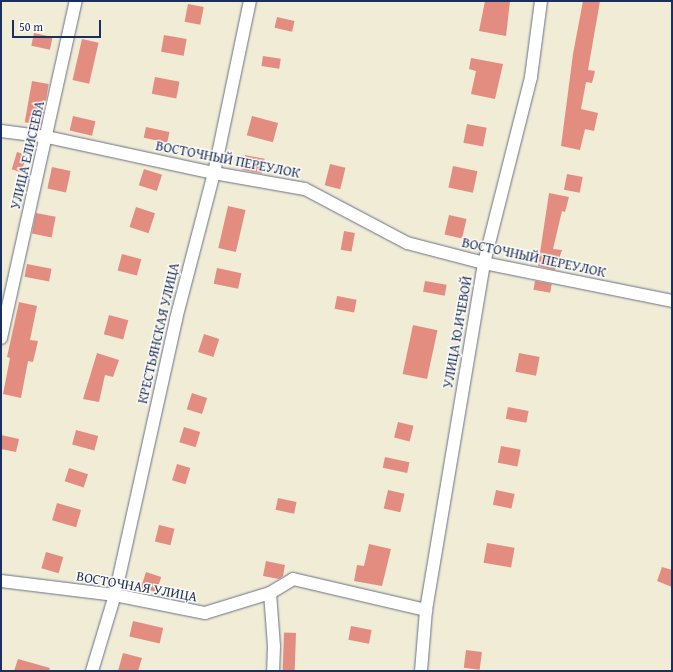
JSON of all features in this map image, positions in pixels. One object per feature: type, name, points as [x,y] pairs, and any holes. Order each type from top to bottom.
[{"type":"street","name":"УЛИЦА ЕЛИСЕЕВА","points":[[1,338],[47,137],[76,1]]},
{"type":"street","name":"КРЕСТЬЯНСКАЯ УЛИЦА","points":[[92,671],[115,595],[176,319],[214,173],[250,1]]},
{"type":"street","name":"УЛИЦА Ю.ИЧЕВОЙ","points":[[421,671],[426,610],[484,263],[531,77],[541,1]]},
{"type":"street","name":"ВОСТОЧНЫЙ ПЕРЕУЛОК","points":[[1,131],[47,137],[214,173],[305,189],[407,243],[484,263],[672,301]]},
{"type":"street","name":"ВОСТОЧНАЯ УЛИЦА","points":[[1,582],[115,595],[204,613],[270,593],[293,579],[426,610]]},
{"type":"street","points":[[270,593],[274,646],[273,671]]},
{"type":"building","points":[[485,1],[510,1],[506,36],[479,31]]},
{"type":"building","points":[[583,1],[600,1],[588,70],[595,71],[592,83],[586,82],[581,109],[598,113],[594,131],[585,129],[580,150],[561,146],[573,54]]},
{"type":"building","points":[[188,4],[204,7],[200,25],[185,22]]},
{"type":"building","points":[[277,17],[295,21],[292,32],[275,28]]},
{"type":"building","points":[[34,33],[53,37],[50,50],[31,46]]},
{"type":"building","points":[[164,35],[187,39],[184,56],[161,52]]},
{"type":"building","points":[[82,39],[99,43],[89,84],[73,80]]},
{"type":"building","points":[[263,56],[281,59],[279,69],[261,66]]},
{"type":"building","points":[[471,58],[503,64],[495,99],[471,94],[476,71],[469,69]]},
{"type":"building","points":[[155,77],[180,82],[176,98],[152,94]]},
{"type":"building","points":[[32,81],[49,84],[41,125],[25,122]]},
{"type":"building","points":[[73,116],[95,121],[92,136],[70,131]]},
{"type":"building","points":[[252,116],[278,123],[273,142],[247,135]]},
{"type":"building","points":[[467,124],[487,128],[483,146],[463,143]]},
{"type":"building","points":[[146,127],[169,132],[167,143],[144,138]]},
{"type":"building","points":[[17,152],[27,155],[21,172],[12,169]]},
{"type":"building","points":[[245,155],[265,159],[262,174],[242,170]]},
{"type":"building","points":[[330,164],[346,168],[340,189],[325,185]]},
{"type":"building","points":[[453,166],[477,171],[473,193],[448,188]]},
{"type":"building","points":[[52,167],[71,171],[66,192],[47,189]]},
{"type":"building","points":[[144,169],[162,175],[157,191],[139,185]]},
{"type":"building","points":[[567,174],[583,177],[580,193],[564,190]]},
{"type":"building","points":[[549,193],[569,197],[565,212],[562,211],[553,249],[562,250],[555,270],[538,266]]},
{"type":"building","points":[[228,206],[246,210],[236,252],[218,248]]},
{"type":"building","points":[[136,207],[155,213],[149,233],[130,227]]},
{"type":"building","points":[[36,213],[56,217],[52,237],[32,234]]},
{"type":"building","points":[[449,215],[467,219],[462,239],[445,234]]},
{"type":"building","points":[[344,231],[355,233],[352,252],[341,250]]},
{"type":"building","points":[[122,254],[141,259],[137,276],[118,270]]},
{"type":"building","points":[[27,264],[52,269],[49,282],[25,277]]},
{"type":"building","points":[[217,268],[241,273],[238,289],[214,284]]},
{"type":"building","points":[[425,281],[447,285],[445,296],[423,292]]},
{"type":"building","points":[[535,281],[552,284],[550,293],[533,290]]},
{"type":"building","points":[[337,296],[357,300],[354,313],[335,309]]},
{"type":"building","points":[[19,302],[37,306],[30,340],[38,341],[33,362],[28,361],[21,398],[3,394],[10,358],[7,357]]},
{"type":"building","points":[[109,315],[128,320],[123,339],[104,334]]},
{"type":"building","points":[[413,325],[437,330],[427,379],[403,374]]},
{"type":"building","points":[[204,334],[219,339],[213,357],[198,352]]},
{"type":"building","points":[[97,353],[119,360],[113,377],[105,375],[99,402],[83,399]]},
{"type":"building","points":[[519,353],[540,357],[536,376],[515,372]]},
{"type":"building","points":[[192,393],[207,398],[202,414],[187,409]]},
{"type":"building","points":[[508,407],[529,411],[526,423],[506,419]]},
{"type":"building","points":[[398,422],[414,426],[410,441],[394,438]]},
{"type":"building","points":[[184,427],[200,432],[196,447],[179,442]]},
{"type":"building","points":[[76,430],[98,436],[94,450],[72,444]]},
{"type":"building","points":[[1,435],[19,439],[16,452],[1,449]]},
{"type":"building","points":[[501,446],[521,450],[517,467],[498,463]]},
{"type":"building","points":[[385,457],[409,462],[407,473],[383,468]]},
{"type":"building","points":[[177,464],[190,468],[185,484],[172,480]]},
{"type":"building","points":[[69,468],[88,474],[84,487],[65,481]]},
{"type":"building","points":[[388,490],[405,494],[400,512],[384,509]]},
{"type":"building","points":[[496,490],[515,494],[511,509],[493,505]]},
{"type":"building","points":[[278,498],[297,502],[294,514],[276,510]]},
{"type":"building","points":[[57,503],[81,510],[76,527],[52,520]]},
{"type":"building","points":[[159,525],[175,529],[170,545],[155,541]]},
{"type":"building","points":[[487,543],[515,548],[511,568],[484,563]]},
{"type":"building","points":[[369,544],[391,549],[382,586],[354,581],[357,565],[364,566]]},
{"type":"building","points":[[46,552],[63,557],[59,573],[41,568]]},
{"type":"building","points":[[266,561],[285,565],[283,576],[279,579],[263,576]]},
{"type":"building","points":[[662,567],[672,570],[672,587],[657,581]]},
{"type":"building","points":[[146,572],[161,577],[156,592],[141,587]]},
{"type":"building","points":[[133,621],[163,628],[160,644],[129,637]]},
{"type":"building","points":[[351,626],[372,630],[369,644],[348,640]]},
{"type":"building","points":[[284,633],[296,633],[295,671],[283,671]]},
{"type":"building","points":[[466,650],[482,652],[480,670],[464,668]]},
{"type":"building","points":[[123,653],[142,658],[138,671],[118,671]]},
{"type":"building","points":[[18,659],[50,668],[49,671],[14,671]]}]
